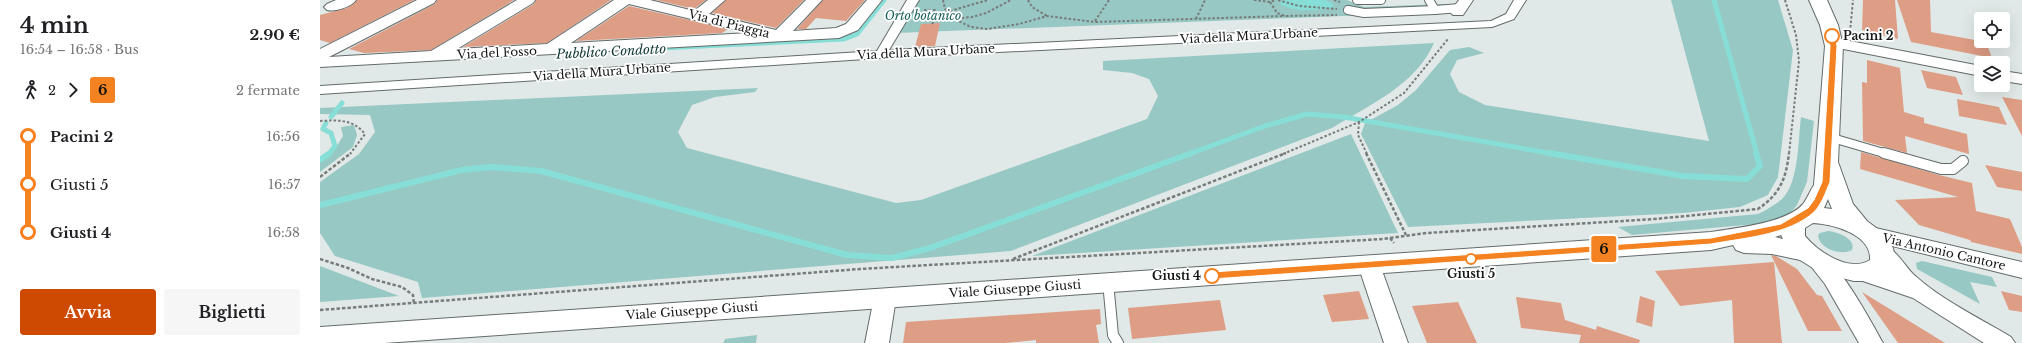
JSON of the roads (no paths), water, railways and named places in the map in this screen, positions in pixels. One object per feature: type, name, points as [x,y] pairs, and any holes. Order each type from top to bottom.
[{"type":"main road","points":[[1818,0],[1837,38]]},
{"type":"main road","points":[[1812,257],[1799,246],[1792,231],[1793,224],[1811,210],[1825,185],[1837,38],[1831,0]]},
{"type":"main road","points":[[1828,147],[1842,207],[1880,246],[1883,253],[1884,259],[1877,268],[1862,272]]},
{"type":"main road","points":[[1799,218],[1811,215],[1835,218],[1864,231]]},
{"type":"main road","name":"Viale Giuseppe Giusti","points":[[320,337],[374,338],[885,298],[1711,241],[1771,230],[1799,218]]},
{"type":"main road","name":"Viale Giuseppe Giusti","points":[[1711,241],[1772,245],[1812,257],[1840,270],[1862,272]]},
{"type":"street","points":[[332,7],[349,0]]},
{"type":"street","points":[[320,54],[429,0]]},
{"type":"street","points":[[434,57],[528,0]]},
{"type":"street","points":[[549,50],[624,0]]},
{"type":"street","name":"Via di Piaggia","points":[[632,0],[779,36]]},
{"type":"street","points":[[697,16],[718,0]]},
{"type":"street","points":[[779,36],[815,0]]},
{"type":"street","name":"Via del Fosso","points":[[320,62],[434,57],[845,31],[852,27],[875,0]]},
{"type":"street","points":[[881,54],[913,0]]},
{"type":"street","name":"Via della Mura Urbane","points":[[320,90],[881,54],[1492,24],[1506,20],[1514,13],[1520,0]]},
{"type":"street","points":[[320,44],[408,11]]},
{"type":"street","points":[[1837,38],[1974,69]]},
{"type":"street","points":[[2010,77],[2022,79]]},
{"type":"street","name":"Via Antonio Cantore","points":[[1864,231],[2022,270]]},
{"type":"street","points":[[1883,253],[1902,278],[1925,295],[2002,343]]},
{"type":"street","points":[[1812,257],[1833,278],[1871,343]]},
{"type":"street","points":[[1369,265],[1396,343]]},
{"type":"street","points":[[1862,272],[1925,295]]},
{"type":"street","points":[[877,343],[885,298]]},
{"type":"lane","points":[[1357,0],[1381,0]]},
{"type":"lane","points":[[1429,0],[1435,10]]},
{"type":"lane","points":[[1348,10],[1364,13],[1435,10],[1461,7]]},
{"type":"lane","points":[[1828,147],[1942,169],[1953,170],[1963,161]]},
{"type":"lane","points":[[1108,282],[1113,335],[1118,343]]},
{"type":"waterway","name":"Pubblico Condotto","points":[[620,50],[844,39],[857,34],[884,0]]},
{"type":"waterway","points":[[1714,0],[1757,154]]},
{"type":"waterway","points":[[331,117],[342,103]]},
{"type":"waterway","points":[[1189,154],[1265,126],[1307,114],[1344,117],[1554,154]]},
{"type":"waterway","points":[[326,123],[323,129],[331,133],[335,146],[329,153]]},
{"type":"waterway","points":[[320,160],[329,153]]},
{"type":"waterway","points":[[320,205],[462,170],[491,167],[541,171],[847,255],[892,258],[930,248],[1192,153]]},
{"type":"waterway","points":[[1549,153],[1683,176],[1747,179],[1760,166],[1756,153]]},
{"type":"place","name":"Pacini 2","points":[[1832,36]]},
{"type":"place","name":"Giusti 5","points":[[1471,259]]},
{"type":"place","name":"Giusti 4","points":[[1212,276]]},
{"type":"park label","name":"Orto botanico","points":[[923,16]]}]
